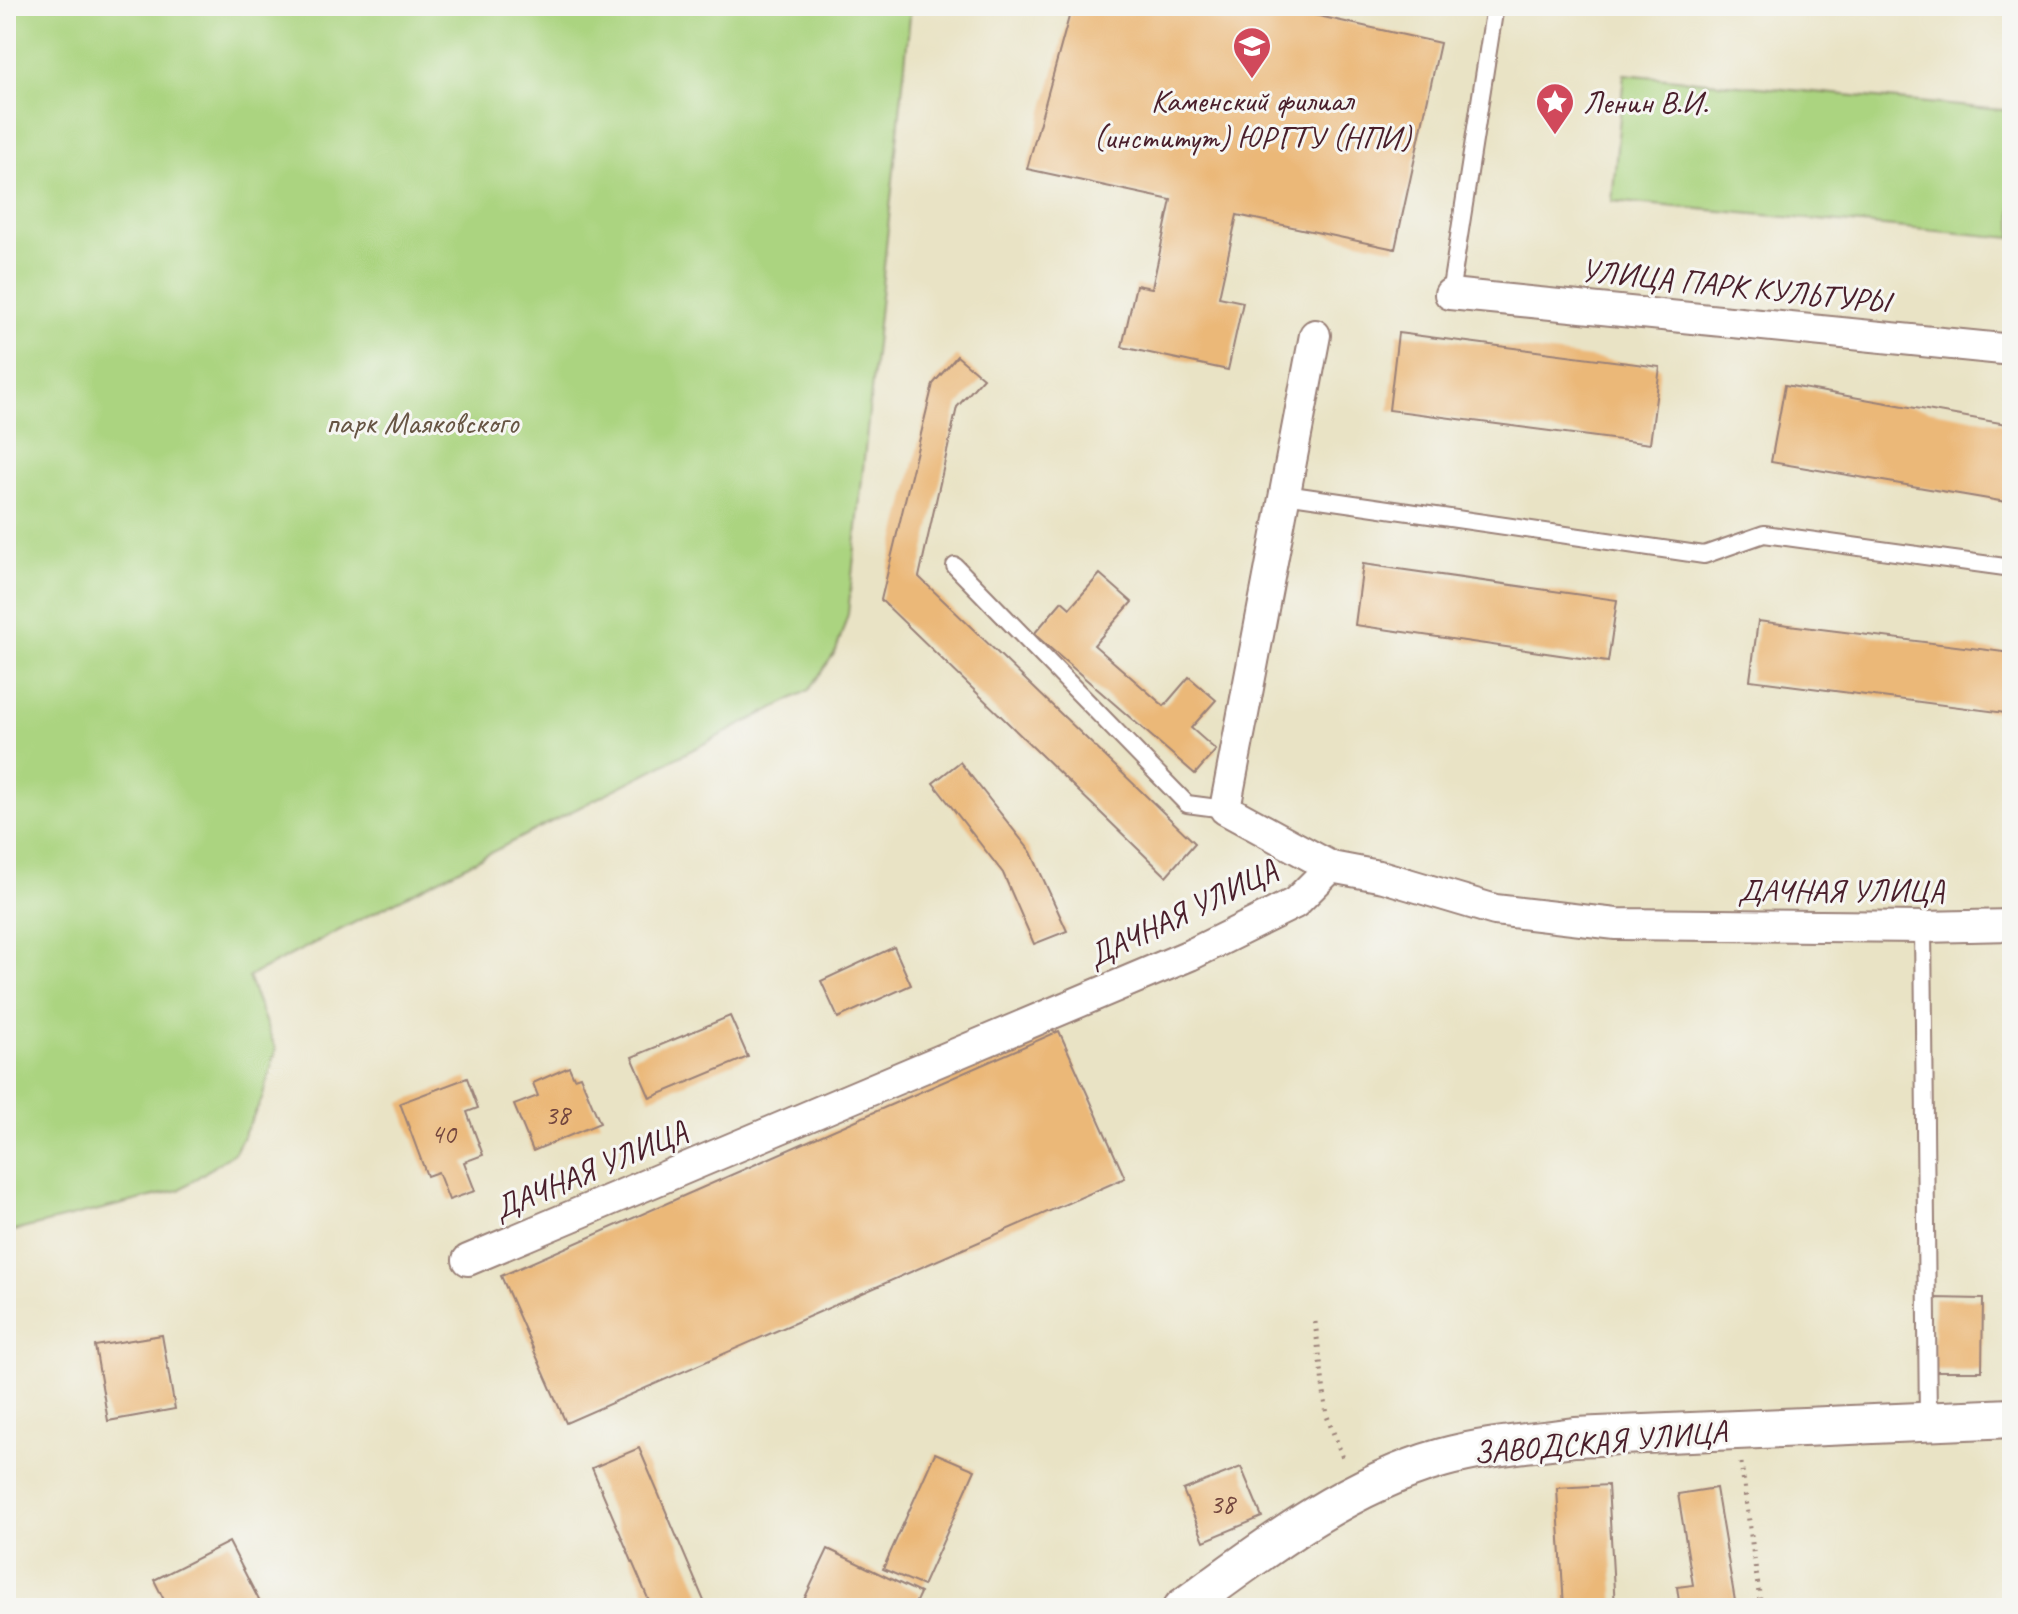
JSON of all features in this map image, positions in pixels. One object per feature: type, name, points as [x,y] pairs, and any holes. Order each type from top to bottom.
[{"type":"street","name":"УЛИЦА ПАРК КУЛЬТУРЫ","points":[[1450,294],[2012,350]]},
{"type":"street","points":[[1315,335],[1225,809],[1331,867]]},
{"type":"street","name":"ДАЧНАЯ УЛИЦА","points":[[468,1260],[1190,955],[1295,903],[1331,867],[1384,877],[1495,910],[1616,924],[2012,925]]},
{"type":"street","name":"ЗАВОДСКАЯ УЛИЦА","points":[[1183,1608],[1304,1522],[1412,1468],[1471,1451],[1575,1437],[2012,1418]]},
{"type":"lane","points":[[1450,294],[1495,6]]},
{"type":"lane","points":[[1285,494],[1704,555],[1764,534],[2012,568]]},
{"type":"lane","points":[[955,566],[1187,804],[1225,809]]},
{"type":"lane","points":[[1923,927],[1928,1422]]},
{"type":"path","points":[[1315,1322],[1327,1416],[1337,1446],[1361,1491]]},
{"type":"path","points":[[1737,1430],[1761,1608]]},
{"type":"green space","name":"парк Маяковского","points":[[6,6],[911,6],[848,614],[836,651],[809,690],[248,977],[276,1050],[262,1099],[235,1152],[179,1190],[6,1233]]},
{"type":"green space","points":[[1624,74],[2012,111],[2012,238],[1612,201]]},
{"type":"building","points":[[1072,6],[1274,6],[1440,43],[1395,249],[1237,215],[1219,297],[1243,302],[1228,370],[1122,347],[1136,285],[1152,288],[1171,200],[1027,169]]},
{"type":"building","points":[[1398,333],[1660,367],[1650,444],[1389,410]]},
{"type":"building","points":[[957,356],[983,378],[957,407],[919,577],[1195,843],[1166,876],[881,600],[933,384]]},
{"type":"building","points":[[1785,385],[2012,425],[2012,503],[1771,462]]},
{"type":"building","points":[[1363,564],[1617,600],[1608,662],[1355,625]]},
{"type":"building","points":[[1100,574],[1132,602],[1094,645],[1164,706],[1189,677],[1216,700],[1191,728],[1216,750],[1195,774],[1034,634],[1062,601],[1070,608]]},
{"type":"building","points":[[1758,621],[2012,653],[2005,713],[1750,680]]},
{"type":"building","points":[[960,762],[1031,852],[1067,931],[1034,944],[1003,873],[933,783]]},
{"type":"building","points":[[894,947],[911,985],[838,1018],[821,981]]},
{"type":"building","points":[[730,1016],[748,1057],[650,1098],[632,1057]]},
{"type":"building","points":[[1059,1031],[1125,1178],[566,1423],[501,1276]]},
{"type":"building","points":[[569,1067],[574,1078],[580,1076],[600,1123],[533,1151],[514,1105],[538,1096],[533,1083]]},
{"type":"building","points":[[467,1078],[478,1108],[467,1112],[483,1155],[464,1162],[475,1191],[449,1200],[438,1172],[427,1176],[400,1103]]},
{"type":"building","points":[[1934,1298],[1983,1299],[1982,1371],[1933,1371]]},
{"type":"building","points":[[162,1335],[175,1409],[108,1421],[95,1346]]},
{"type":"building","points":[[639,1448],[707,1608],[652,1608],[592,1468]]},
{"type":"building","points":[[935,1453],[975,1470],[923,1586],[883,1569]]},
{"type":"building","points":[[1241,1467],[1262,1517],[1204,1541],[1183,1490]]},
{"type":"building","points":[[1608,1485],[1615,1608],[1564,1608],[1557,1488]]},
{"type":"building","points":[[1716,1488],[1735,1601],[1680,1608],[1677,1587],[1693,1585],[1678,1494]]},
{"type":"building","points":[[229,1542],[263,1608],[168,1608],[154,1580]]},
{"type":"building","points":[[828,1549],[920,1593],[913,1608],[800,1608]]},
{"type":"place","name":"Каменский филиал (институт) ЮРГТУ (НПИ)","points":[[1252,80]]},
{"type":"place","name":"Ленин В.И.","points":[[1555,136]]}]
